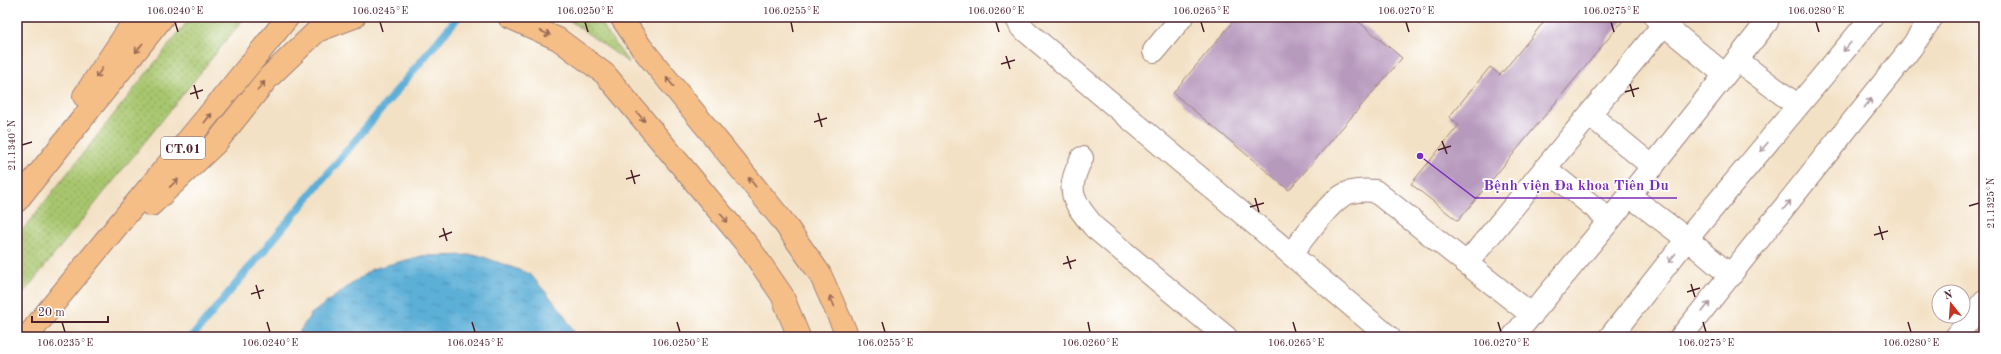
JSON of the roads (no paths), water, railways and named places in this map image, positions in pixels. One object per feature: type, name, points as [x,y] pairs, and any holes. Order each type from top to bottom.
[{"type":"highway","points":[[17,195],[137,17]]},
{"type":"highway","points":[[17,201],[163,17]]},
{"type":"highway","name":"CT.01","points":[[27,337],[196,132],[288,17]]},
{"type":"highway","points":[[75,277],[216,143],[268,78],[316,31],[354,17]]},
{"type":"highway","points":[[509,17],[558,38],[605,74],[749,248],[782,295],[799,337]]},
{"type":"highway","points":[[620,17],[641,47],[782,220],[820,274],[848,337]]},
{"type":"street","points":[[1016,17],[1021,27],[1389,337]]},
{"type":"street","points":[[1154,51],[1182,17]]},
{"type":"street","points":[[1513,337],[1630,196],[1767,22],[1768,17]]},
{"type":"street","points":[[1610,337],[1687,239],[1872,17]]},
{"type":"street","points":[[1681,337],[1911,48],[1932,17]]},
{"type":"street","points":[[1467,263],[1590,115],[1660,21],[1731,68],[1798,106]]},
{"type":"street","points":[[1590,115],[1653,167]]},
{"type":"street","points":[[1082,158],[1073,175],[1072,195],[1082,213],[1095,228],[1226,337]]},
{"type":"street","points":[[1546,168],[1610,220]]},
{"type":"street","points":[[1291,254],[1334,202],[1347,193],[1363,190],[1375,191],[1532,315]]},
{"type":"street","points":[[1630,196],[1687,239],[1731,276]]},
{"type":"street","points":[[1956,337],[1984,301]]},
{"type":"water","points":[[478,255],[530,274],[561,310],[577,337],[296,337],[311,314],[372,269],[422,256]]},
{"type":"waterway","points":[[192,337],[458,17]]},
{"type":"place","name":"Bệnh viện Đa khoa Tiên Du","points":[[1420,156]]}]
